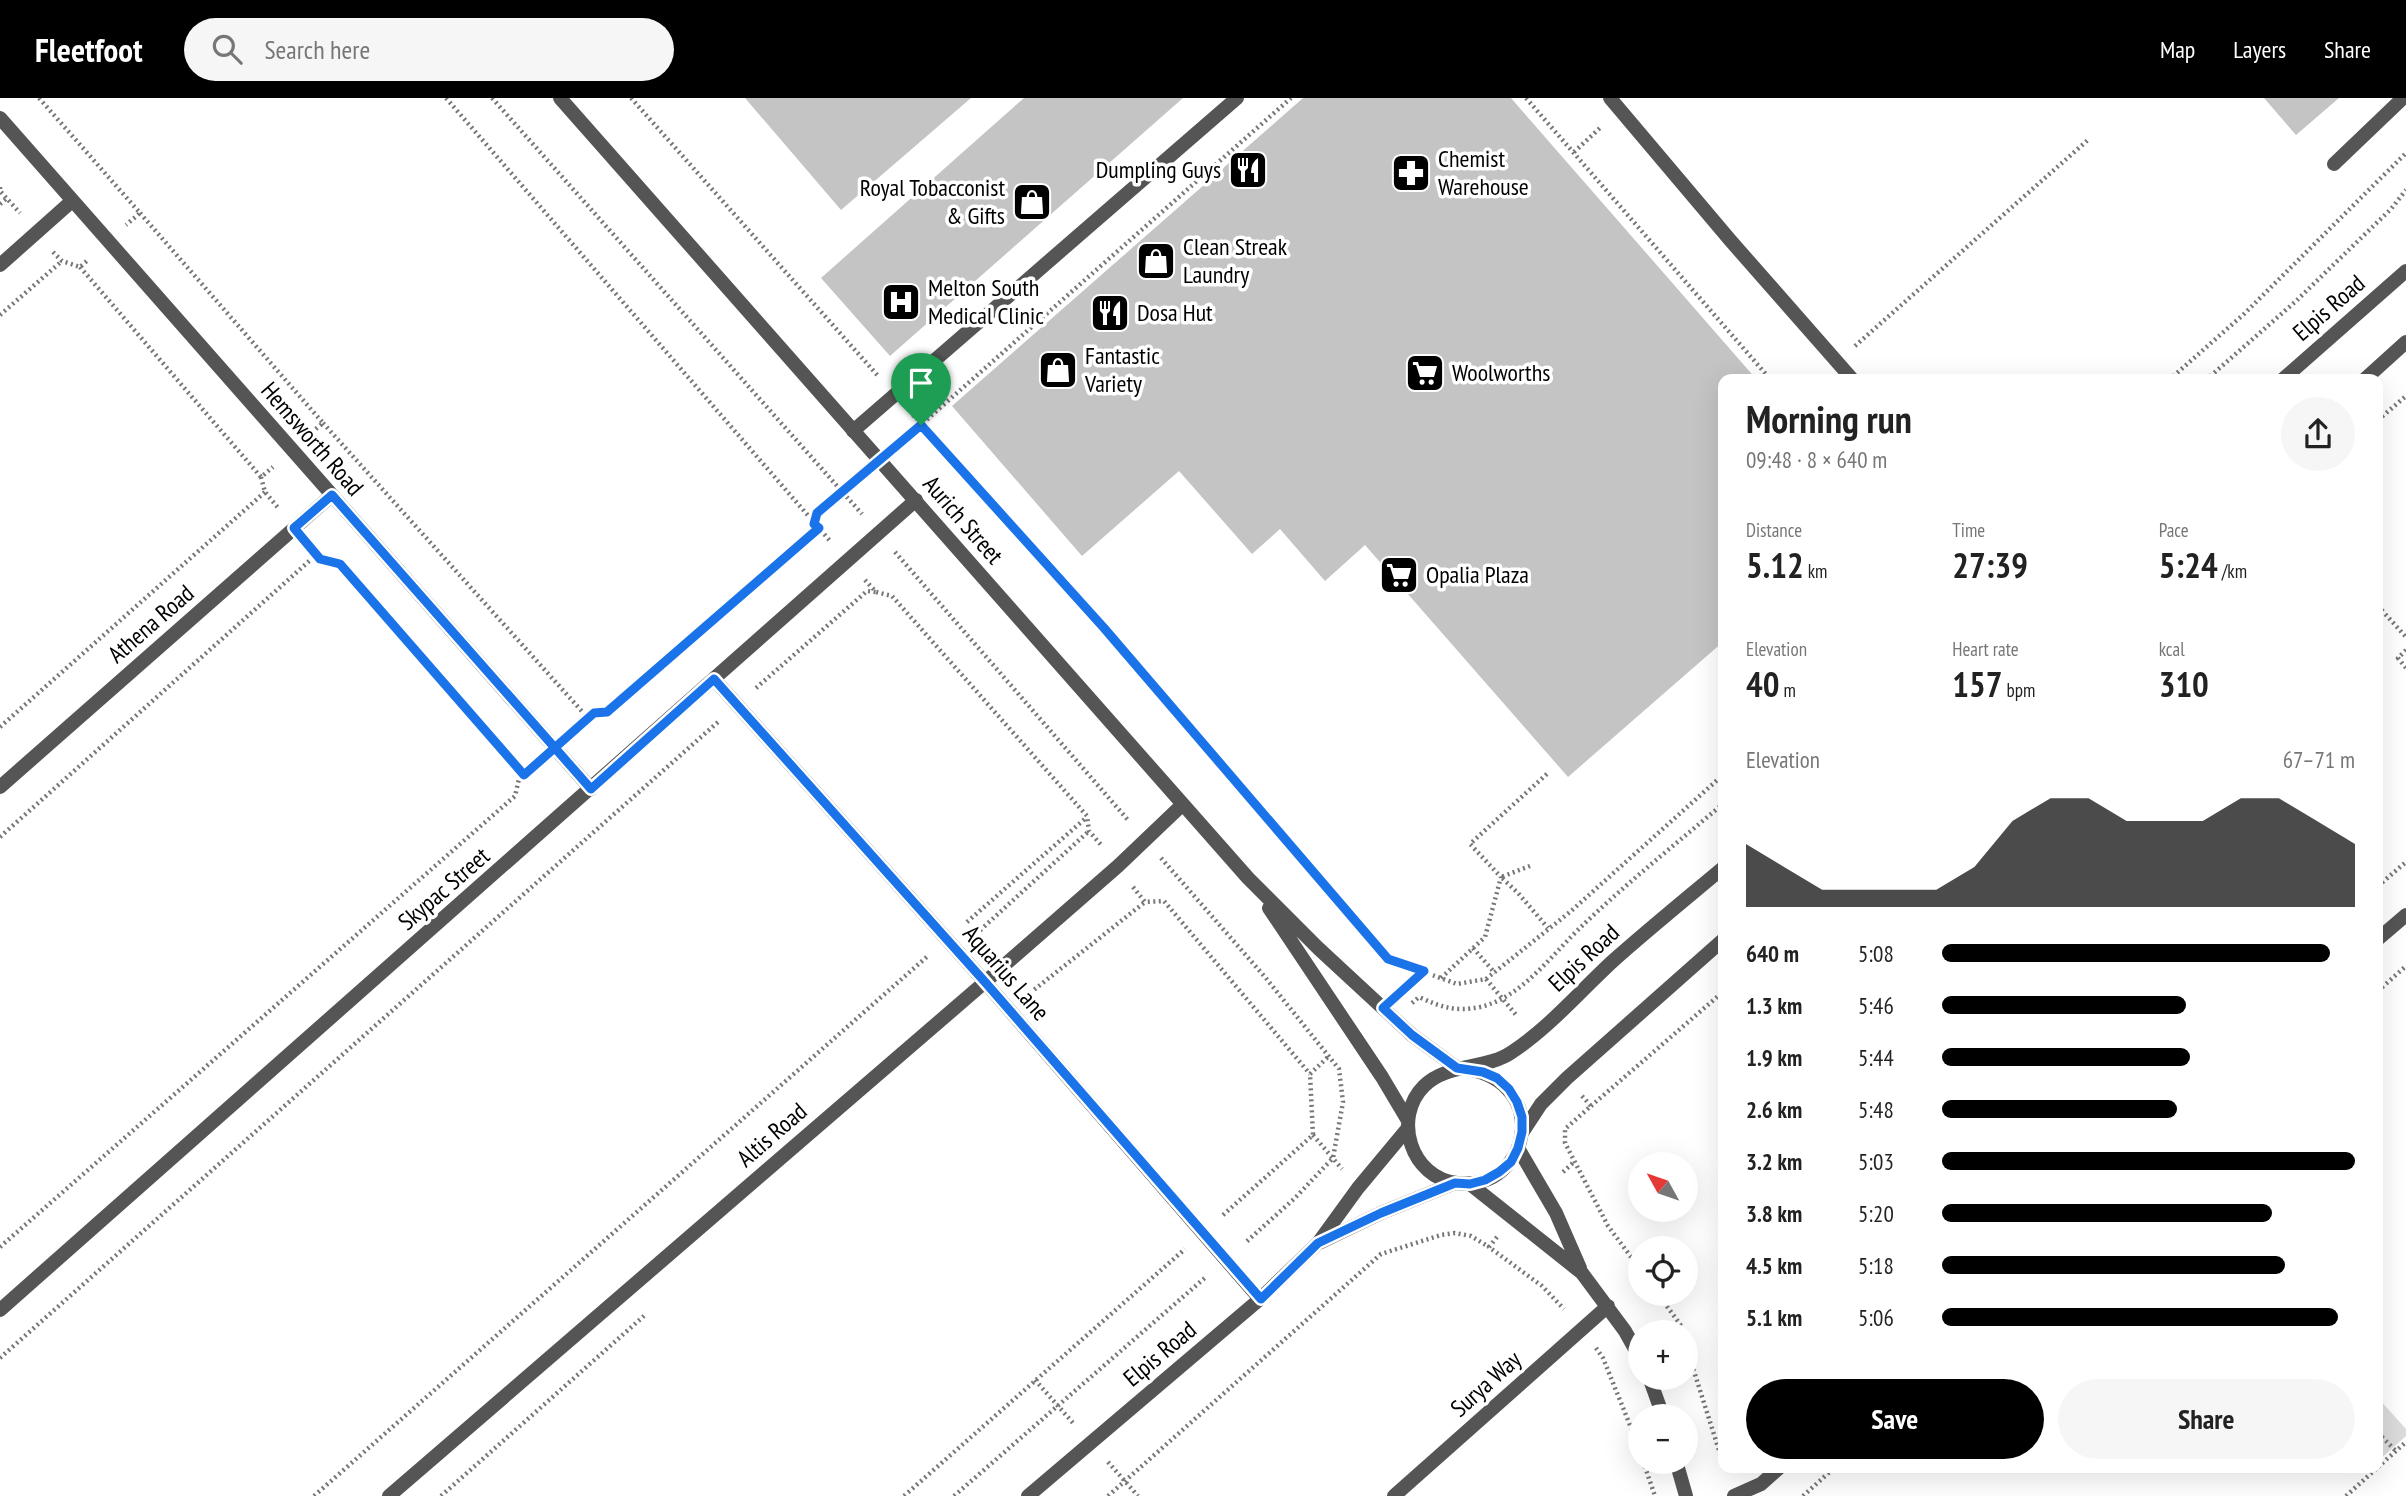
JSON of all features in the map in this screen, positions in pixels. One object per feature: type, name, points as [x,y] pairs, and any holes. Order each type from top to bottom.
[{"type":"street","points":[[853,430],[1237,98]]},
{"type":"street","points":[[1610,98],[1848,374]]},
{"type":"street","points":[[2334,164],[2403,98]]},
{"type":"street","name":"Aurich Street","points":[[563,99],[1248,878],[1318,948],[1412,1035],[1463,1069]]},
{"type":"street","name":"Hemsworth Road","points":[[0,118],[591,789]]},
{"type":"street","points":[[0,265],[72,201]]},
{"type":"street","name":"Elpis Road","points":[[2290,374],[2406,271]]},
{"type":"street","points":[[2371,374],[2406,342]]},
{"type":"street","name":"Athena Road","points":[[0,787],[332,495]]},
{"type":"street","name":"Skypac Street","points":[[0,1310],[916,500]]},
{"type":"street","name":"Aquarius Lane","points":[[714,679],[985,982],[1261,1299]]},
{"type":"street","name":"Altis Road","points":[[389,1496],[985,982],[1118,866],[1182,805]]},
{"type":"street","name":"Elpis Road","points":[[1463,1069],[1509,1055],[1534,1036],[1615,960],[1718,872]]},
{"type":"street","name":"Aurich Street","points":[[1248,878],[1357,1041],[1407,1123]]},
{"type":"street","points":[[2383,935],[2406,915]]},
{"type":"street","points":[[1522,1132],[1541,1104],[1567,1078],[1718,944]]},
{"type":"street","points":[[1463,1069],[1483,1072],[1497,1078],[1509,1089],[1522,1117],[1522,1132],[1511,1162],[1499,1172],[1470,1184],[1455,1183],[1433,1174],[1416,1157],[1410,1144],[1407,1123],[1415,1097],[1424,1085],[1437,1076],[1463,1069]]},
{"type":"street","name":"Elpis Road","points":[[1038,1493],[1090,1442],[1261,1299],[1318,1243],[1407,1123]]},
{"type":"street","points":[[1518,1148],[1556,1213],[1582,1273]]},
{"type":"street","name":"Elpis Road","points":[[1318,1243],[1381,1213],[1455,1183]]},
{"type":"street","points":[[1470,1184],[1582,1273],[1608,1306],[1628,1338]]},
{"type":"street","name":"Surya Way","points":[[1394,1496],[1608,1306]]},
{"type":"street","points":[[1734,1496],[1761,1484],[1773,1473]]},
{"type":"street","points":[[1680,1474],[1686,1496]]},
{"type":"path","points":[[446,98],[876,592]]},
{"type":"path","points":[[492,98],[879,533],[1265,977],[1339,1069],[1343,1102],[1333,1158],[1295,1198],[1226,1260],[954,1496]]},
{"type":"path","points":[[631,98],[1104,628],[1388,959],[1457,984],[1486,979],[1570,912],[1718,779]]},
{"type":"path","points":[[0,1247],[515,796],[519,779],[594,713],[607,712],[816,526],[817,513],[921,425],[1290,98]]},
{"type":"path","points":[[1526,98],[1766,374]]},
{"type":"path","points":[[1837,362],[2089,139]]},
{"type":"path","points":[[2176,374],[2244,314],[2406,153]]},
{"type":"path","points":[[2213,374],[2295,302],[2391,209],[2406,190]]},
{"type":"path","points":[[0,204],[6,198]]},
{"type":"path","points":[[0,315],[62,261]]},
{"type":"path","points":[[2383,416],[2406,396]]},
{"type":"path","points":[[323,423],[588,718]]},
{"type":"path","points":[[261,477],[265,492],[316,555],[320,559],[340,564],[524,775]]},
{"type":"path","points":[[0,727],[265,492]]},
{"type":"path","points":[[0,837],[316,555]]},
{"type":"path","points":[[0,1358],[867,591],[892,596],[1087,816],[1089,831],[1144,902]]},
{"type":"path","points":[[2383,611],[2406,636]]},
{"type":"path","points":[[2406,650],[2398,658],[2406,667]]},
{"type":"path","points":[[1548,928],[1470,844],[1549,772]]},
{"type":"path","points":[[1394,1018],[1419,997],[1447,1010],[1481,1007],[1502,999],[1543,968],[1582,925],[1718,808]]},
{"type":"path","points":[[314,1496],[1087,816]]},
{"type":"path","points":[[957,951],[1089,831]]},
{"type":"path","points":[[2383,882],[2406,862]]},
{"type":"path","points":[[1501,877],[1530,866]]},
{"type":"path","points":[[1440,978],[1485,937],[1501,877]]},
{"type":"path","points":[[904,1496],[1313,1135],[1310,1074],[1164,901],[1144,902],[1009,1010]]},
{"type":"path","points":[[1472,948],[1495,973]]},
{"type":"path","points":[[2383,986],[2406,967]]},
{"type":"path","points":[[1383,1008],[1424,971]]},
{"type":"path","points":[[1628,1253],[1608,1226],[1565,1143],[1565,1129],[1718,996]]},
{"type":"path","points":[[1310,1074],[1329,1057],[1357,1041]]},
{"type":"path","points":[[1339,1069],[1357,1041]]},
{"type":"path","points":[[1567,1078],[1591,1106]]},
{"type":"path","points":[[1108,1496],[1381,1254],[1455,1233],[1471,1236],[1489,1247]]},
{"type":"path","points":[[1035,1380],[1138,1496]]},
{"type":"path","points":[[1698,1386],[1718,1450]]},
{"type":"path","points":[[2383,1438],[2396,1451]]},
{"type":"path","points":[[1714,1439],[1718,1439]]},
{"type":"path","points":[[2383,1463],[2406,1442]]},
{"type":"path","points":[[1803,1496],[1828,1473]]},
{"type":"path","points":[[2346,1496],[2372,1473]]},
{"type":"path","points":[[1647,1474],[1655,1496]]},
{"type":"shaded area","points":[[2383,1404],[2406,1429],[2406,1436],[2383,1456]]},
{"type":"building","points":[[745,98],[971,98],[841,210]]},
{"type":"building","points":[[1024,98],[1183,98],[890,356],[821,278]]},
{"type":"building","points":[[1303,98],[1511,98],[1752,374],[1718,374],[1718,646],[1568,777],[1365,545],[1325,581],[1280,529],[1252,554],[1179,471],[1082,556],[952,406]]},
{"type":"building","points":[[2264,98],[2339,98],[2296,135]]},
{"type":"place","name":"Dumpling Guys","points":[[1248,170]]},
{"type":"place","name":"Chemist Warehouse","points":[[1411,173]]},
{"type":"place","name":"Royal Tobacconist & Gifts","points":[[1032,202]]},
{"type":"place","name":"Clean Streak Laundry","points":[[1156,261]]},
{"type":"place","name":"Melton South Medical Clinic","points":[[901,302]]},
{"type":"place","name":"Dosa Hut","points":[[1110,313]]},
{"type":"place","name":"Fantastic Variety","points":[[1058,370]]},
{"type":"place","name":"Woolworths","points":[[1425,373]]},
{"type":"place","name":"Opalia Plaza","points":[[1399,575]]},
{"type":"route","points":[[921,425],[817,513],[814,524],[819,528],[607,712],[594,713],[555,748],[524,775],[340,564],[320,559],[294,528],[332,495],[555,748],[591,789],[714,679],[985,982],[1261,1299],[1318,1243],[1381,1213],[1455,1183],[1470,1184],[1499,1172],[1511,1162],[1522,1132],[1522,1117],[1509,1089],[1497,1078],[1483,1072],[1457,1068],[1412,1035],[1383,1008],[1424,971],[1388,959],[1104,628],[921,425]]}]
